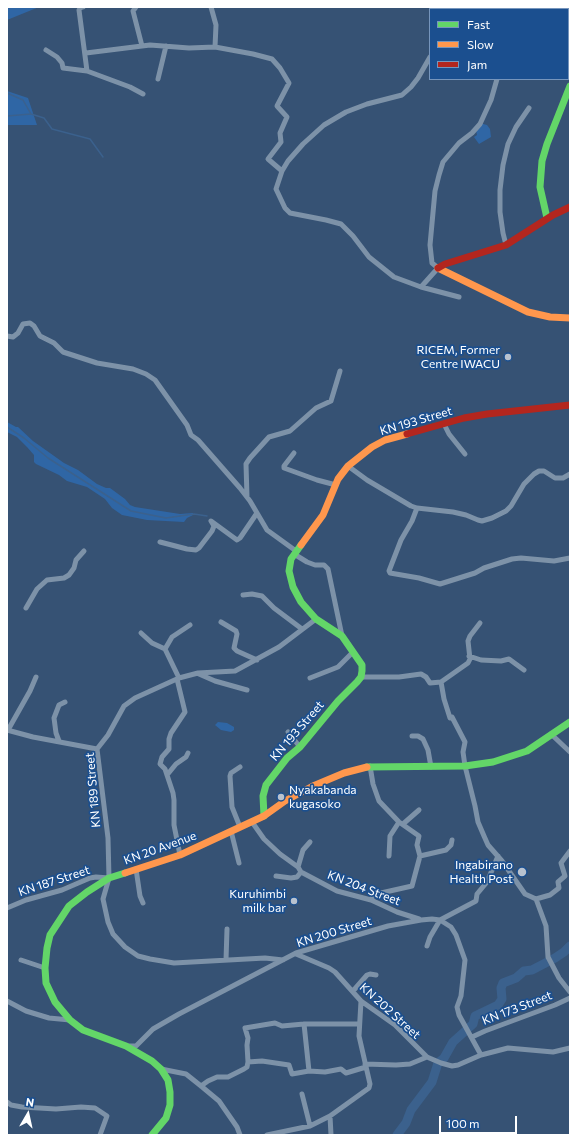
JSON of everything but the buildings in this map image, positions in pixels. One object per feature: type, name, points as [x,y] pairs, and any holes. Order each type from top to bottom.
[{"type":"street","points":[[83,7],[79,10],[86,53],[87,71]]},
{"type":"street","points":[[136,7],[133,10],[142,46]]},
{"type":"street","points":[[211,7],[216,25],[215,47]]},
{"type":"street","points":[[86,53],[142,46],[189,48],[215,47],[272,59],[280,68],[289,83],[277,106],[287,117],[280,133],[281,142],[268,159],[282,171]]},
{"type":"street","points":[[158,79],[166,46]]},
{"type":"street","points":[[46,50],[62,62],[63,68],[87,71],[130,87],[143,94]]},
{"type":"street","points":[[429,59],[418,78],[402,95],[368,104],[346,112],[328,121],[303,144],[282,171],[276,189],[285,208],[290,213],[341,224],[353,236],[369,257],[394,277],[420,287],[459,297]]},
{"type":"street","points":[[497,80],[491,100],[480,124],[449,154],[443,162],[439,175],[432,221],[430,254],[432,262],[438,268],[528,312],[550,317],[570,318]]},
{"type":"street","points":[[547,218],[540,187],[542,161],[547,144],[570,86]]},
{"type":"street","points":[[506,245],[500,212],[500,190],[503,165],[508,144],[516,127],[529,108]]},
{"type":"street","points":[[420,287],[438,268],[459,259],[506,245],[547,218],[570,207]]},
{"type":"street","points":[[7,336],[13,337],[18,333],[23,324],[30,323],[34,326],[40,336],[54,343],[63,352],[97,363],[133,369],[146,374],[155,380],[187,425],[191,435],[198,440],[247,497],[267,530],[307,562],[315,565],[324,565],[328,569],[342,636]]},
{"type":"street","points":[[247,497],[246,464],[250,458],[269,437],[290,431],[316,408],[331,401],[340,371]]},
{"type":"street","name":"KN 193 Street","points":[[264,816],[263,796],[266,785],[287,758],[300,746],[338,701],[361,678],[362,665],[354,652],[342,636],[316,619],[301,602],[293,587],[288,571],[291,559],[295,552],[323,515],[338,479],[348,466],[372,446],[385,440],[464,418],[570,405]]},
{"type":"street","points":[[444,424],[449,434],[465,454]]},
{"type":"street","points":[[294,453],[284,468],[336,485]]},
{"type":"street","points":[[348,466],[367,480],[411,506],[453,512],[482,521],[506,511],[516,499],[524,484],[539,471],[544,471],[556,478],[563,478],[570,474]]},
{"type":"street","points":[[417,508],[412,521],[401,540],[390,574],[419,578],[440,584],[512,559],[521,558],[554,561],[570,560]]},
{"type":"street","points":[[160,542],[196,550],[212,531],[214,526],[211,521],[237,540],[240,538],[257,513]]},
{"type":"street","points":[[26,608],[36,590],[47,580],[64,578],[69,575],[74,568],[76,560],[84,551]]},
{"type":"street","points":[[243,595],[252,594],[262,596],[278,611],[302,629]]},
{"type":"street","name":"KN 189 Street","points":[[109,878],[108,838],[97,749],[108,734],[124,706],[135,698],[178,679],[198,673],[235,671],[279,647],[316,619]]},
{"type":"street","points":[[221,622],[236,631],[237,634],[234,648],[237,651],[257,660]]},
{"type":"street","points":[[361,678],[399,677],[421,674],[426,677],[430,683],[441,682],[468,663],[470,656],[468,641],[480,623]]},
{"type":"street","points":[[165,649],[172,637],[190,625]]},
{"type":"street","points":[[141,633],[152,643],[165,649],[178,679],[185,712],[171,733],[168,751],[162,757],[160,764],[165,769],[174,800],[174,825],[180,855]]},
{"type":"street","points":[[310,678],[338,667],[354,652]]},
{"type":"street","points":[[470,656],[481,660],[501,661],[509,659],[524,670]]},
{"type":"street","points":[[198,673],[215,681],[247,690]]},
{"type":"street","points":[[36,678],[7,730],[33,737],[97,749]]},
{"type":"street","points":[[441,682],[444,699],[450,718],[452,718],[465,742],[463,752],[464,766],[478,822],[488,845],[518,881],[525,894],[536,899],[550,894],[559,888],[558,882],[565,876],[561,863],[570,851]]},
{"type":"street","points":[[59,742],[54,718],[59,705],[65,702]]},
{"type":"street","name":"KN 20 Avenue","points":[[152,1135],[166,1118],[170,1105],[168,1080],[161,1069],[152,1061],[126,1046],[83,1030],[70,1020],[55,1002],[46,983],[45,968],[50,935],[70,906],[86,892],[109,878],[180,855],[264,816],[285,801],[313,786],[344,773],[370,766],[464,766],[493,762],[527,751],[570,722]]},
{"type":"street","points":[[288,732],[300,746]]},
{"type":"street","points":[[551,734],[570,752]]},
{"type":"street","points":[[412,736],[418,736],[423,739],[428,750],[431,767]]},
{"type":"street","points":[[167,775],[176,764],[186,757],[188,753]]},
{"type":"street","points":[[370,766],[379,801],[401,823],[419,836],[417,845],[420,856],[412,886],[381,893],[373,896],[371,900]]},
{"type":"street","points":[[240,767],[231,773],[230,776],[232,806],[240,827]]},
{"type":"street","points":[[389,856],[390,836],[401,823],[419,810]]},
{"type":"street","points":[[252,822],[264,839],[280,854],[298,867],[301,872],[297,877],[291,878],[276,876]]},
{"type":"street","points":[[231,831],[239,863]]},
{"type":"street","points":[[420,856],[446,850],[451,845],[452,840]]},
{"type":"street","points":[[298,867],[303,850],[310,842]]},
{"type":"street","points":[[427,946],[430,937],[440,920],[476,901],[477,894],[487,882],[498,856]]},
{"type":"street","points":[[136,869],[140,896],[143,903]]},
{"type":"street","name":"KN 204 Street","points":[[301,872],[337,891],[371,900],[397,912],[421,920]]},
{"type":"street","name":"KN 187 Street","points":[[7,908],[26,900],[62,890],[90,878],[109,878]]},
{"type":"street","points":[[109,878],[103,899],[108,922],[113,934],[125,947],[138,956],[174,963],[266,958],[283,960]]},
{"type":"street","points":[[536,899],[546,926],[548,957],[550,964],[570,992]]},
{"type":"street","name":"KN 200 Street","points":[[126,1046],[136,1046],[153,1029],[296,953],[388,926],[421,920],[440,920]]},
{"type":"street","points":[[440,920],[451,927],[456,934],[465,960],[461,996],[457,1006],[459,1015],[481,1055]]},
{"type":"street","points":[[226,960],[227,929]]},
{"type":"street","name":"KN 202 Street","points":[[296,953],[335,972],[361,1001],[395,1025],[427,1057],[439,1062],[452,1066],[481,1055],[508,1048],[553,1052],[570,1048]]},
{"type":"street","points":[[21,960],[45,968]]},
{"type":"street","points":[[353,991],[367,976],[370,974],[376,975]]},
{"type":"street","name":"KN 173 Street","points":[[472,1038],[485,1031],[570,998]]},
{"type":"street","points":[[7,1001],[26,1011],[49,1018],[70,1020]]},
{"type":"street","points":[[267,1135],[310,1126],[330,1116],[369,1088],[370,1084],[359,1036],[361,1001]]},
{"type":"street","points":[[201,1086],[218,1077],[228,1077],[247,1067],[248,1038],[245,1028],[275,1023],[282,1026],[304,1024],[359,1024]]},
{"type":"street","points":[[304,1024],[309,1071]]},
{"type":"street","points":[[248,1062],[262,1061],[289,1065],[292,1074],[309,1071],[325,1072],[341,1069],[346,1073],[365,1065],[410,1064],[427,1057]]},
{"type":"street","points":[[161,1069],[186,1074],[219,1101],[237,1127],[240,1135]]},
{"type":"street","points":[[302,1094],[310,1126]]},
{"type":"street","points":[[7,1102],[11,1105],[22,1107],[56,1109],[81,1107],[95,1108],[107,1116],[100,1135]]},
{"type":"street","points":[[330,1116],[331,1135]]},
{"type":"shaded area","points":[[7,7],[39,7],[7,20]]},
{"type":"shaded area","points":[[7,91],[28,98],[37,125],[7,125]]},
{"type":"shaded area","points":[[480,123],[487,125],[490,129],[491,137],[479,144],[474,137],[477,135],[476,130]]},
{"type":"shaded area","points":[[7,422],[18,427],[33,441],[64,463],[78,470],[97,484],[110,488],[125,499],[130,505],[180,514],[193,513],[193,515],[187,518],[184,522],[147,520],[122,515],[112,508],[105,499],[87,487],[67,481],[59,475],[36,464],[34,462],[34,455],[27,447],[17,437],[7,432]]},
{"type":"shaded area","points":[[218,722],[227,723],[234,727],[234,730],[231,732],[221,730],[215,725]]},
{"type":"waterway","points":[[7,93],[23,100],[31,114],[44,118],[52,129],[90,139],[103,157]]},
{"type":"waterway","points":[[7,116],[31,114]]},
{"type":"waterway","points":[[7,427],[24,438],[48,458],[131,511],[166,518],[194,514],[207,516]]},
{"type":"waterway","points":[[397,1135],[406,1123],[411,1110],[432,1082],[438,1063],[444,1058],[453,1042],[473,1024],[475,1016],[498,1005],[502,999],[501,988],[503,983],[516,978],[524,971],[532,970],[555,958],[570,946]]},
{"type":"traffic: fast","points":[[547,218],[540,187],[542,161],[547,144],[570,86]]},
{"type":"traffic: fast","points":[[264,816],[263,796],[266,785],[287,758],[300,747],[338,701],[357,682],[361,677],[362,671],[362,665],[342,636],[316,619],[301,602],[293,587],[289,571],[291,559],[301,545]]},
{"type":"traffic: fast","points":[[367,767],[465,766],[493,762],[527,751],[570,722]]},
{"type":"traffic: fast","points":[[125,873],[109,878],[69,906],[50,935],[45,968],[46,983],[55,1002],[70,1020],[83,1030],[126,1046],[152,1061],[161,1069],[168,1080],[170,1105],[166,1118],[152,1135]]},
{"type":"traffic: slow","points":[[438,268],[528,312],[550,317],[570,318]]},
{"type":"traffic: slow","points":[[301,545],[323,515],[338,479],[348,466],[372,447],[385,440],[407,434]]},
{"type":"traffic: slow","points":[[125,873],[180,855],[264,816],[285,801],[313,786],[344,773],[367,767]]},
{"type":"traffic: jam","points":[[438,268],[445,264],[506,245],[553,215],[570,207]]},
{"type":"traffic: jam","points":[[407,434],[464,418],[570,405]]},
{"type":"place","name":"RICEM, Former Centre IWACU","points":[[508,357]]},
{"type":"place","name":"Nyakabanda kugasoko","points":[[281,797]]},
{"type":"place","name":"Ingabirano Health Post","points":[[522,872]]},
{"type":"place","name":"Kuruhimbi milk bar","points":[[294,901]]}]
